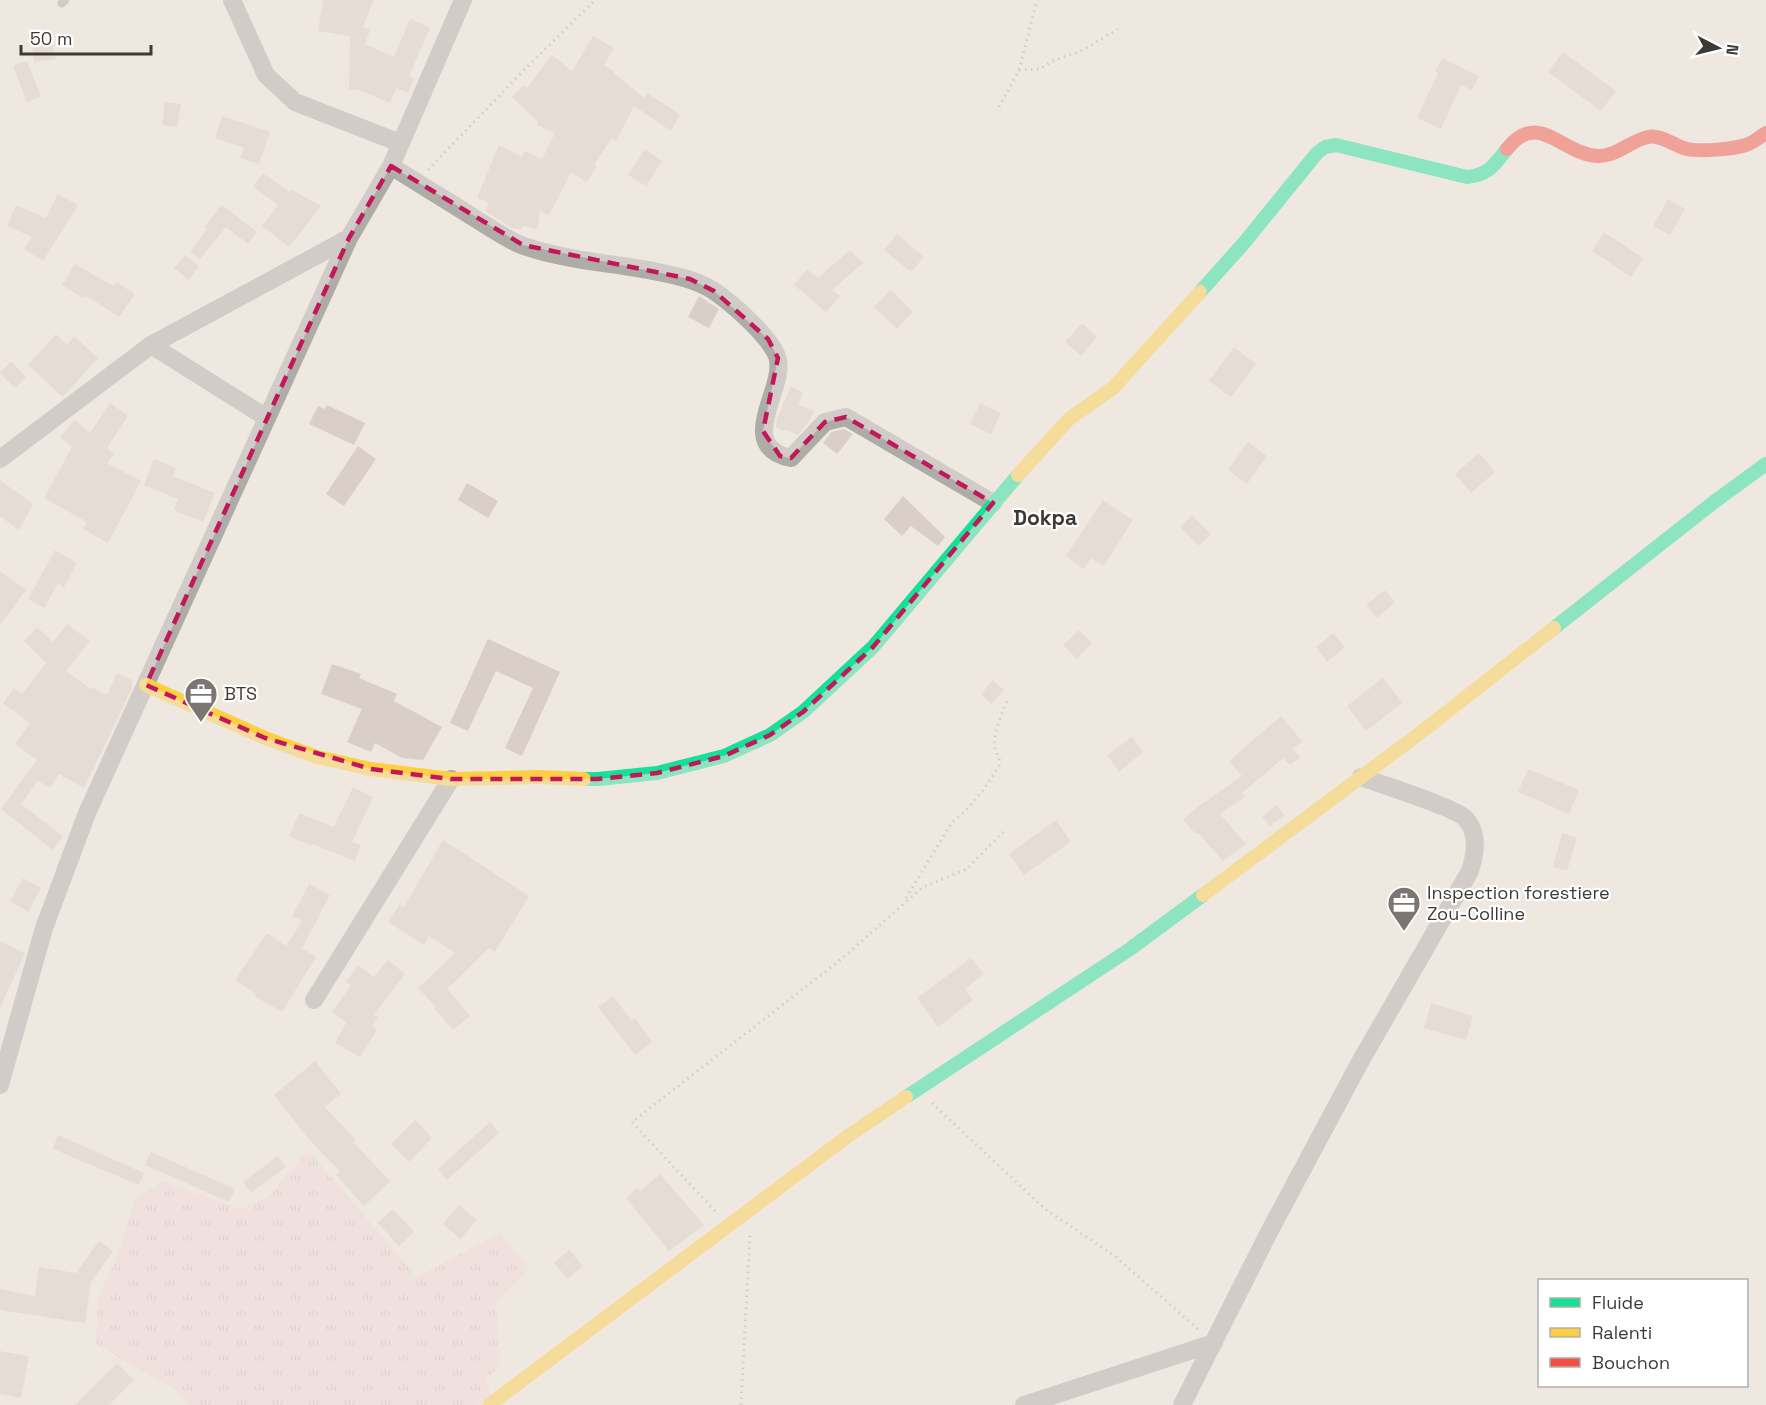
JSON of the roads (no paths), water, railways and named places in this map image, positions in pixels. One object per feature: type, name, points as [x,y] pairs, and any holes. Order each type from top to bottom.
[{"type":"street","points":[[232,0],[266,75],[295,102],[400,143]]},
{"type":"street","points":[[0,1085],[44,928],[87,813],[349,238],[391,166],[463,0]]},
{"type":"street","points":[[146,685],[255,734],[317,757],[371,769],[451,779],[539,777],[598,779],[657,773],[724,756],[770,735],[811,705],[873,647],[993,503],[1069,419],[1113,388],[1244,243],[1317,153],[1325,147],[1336,145],[1467,177],[1480,176],[1491,169],[1515,138],[1524,134],[1543,134],[1584,153],[1596,156],[1610,154],[1649,136],[1688,149],[1713,149],[1747,145],[1766,133]]},
{"type":"street","points":[[391,166],[523,245],[570,257],[690,279],[714,291],[768,339],[778,358],[778,372],[766,411],[763,431],[769,445],[780,456],[791,458],[825,422],[846,417],[993,503]]},
{"type":"street","points":[[0,459],[151,345],[349,238]]},
{"type":"street","points":[[151,345],[267,418]]},
{"type":"street","points":[[489,1405],[848,1136],[1130,949],[1424,730],[1714,502],[1766,464]]},
{"type":"street","points":[[1182,1405],[1268,1234],[1360,1062],[1470,871],[1476,854],[1474,835],[1465,818],[1361,777]]},
{"type":"street","points":[[314,1000],[451,779]]},
{"type":"street","points":[[1024,1405],[1214,1343]]},
{"type":"place","name":"BTS","points":[[201,723]]},
{"type":"place","name":"Inspection forestiere Zou-Colline","points":[[1404,932]]},
{"type":"district","name":"Dokpa","points":[[1045,518]]}]
